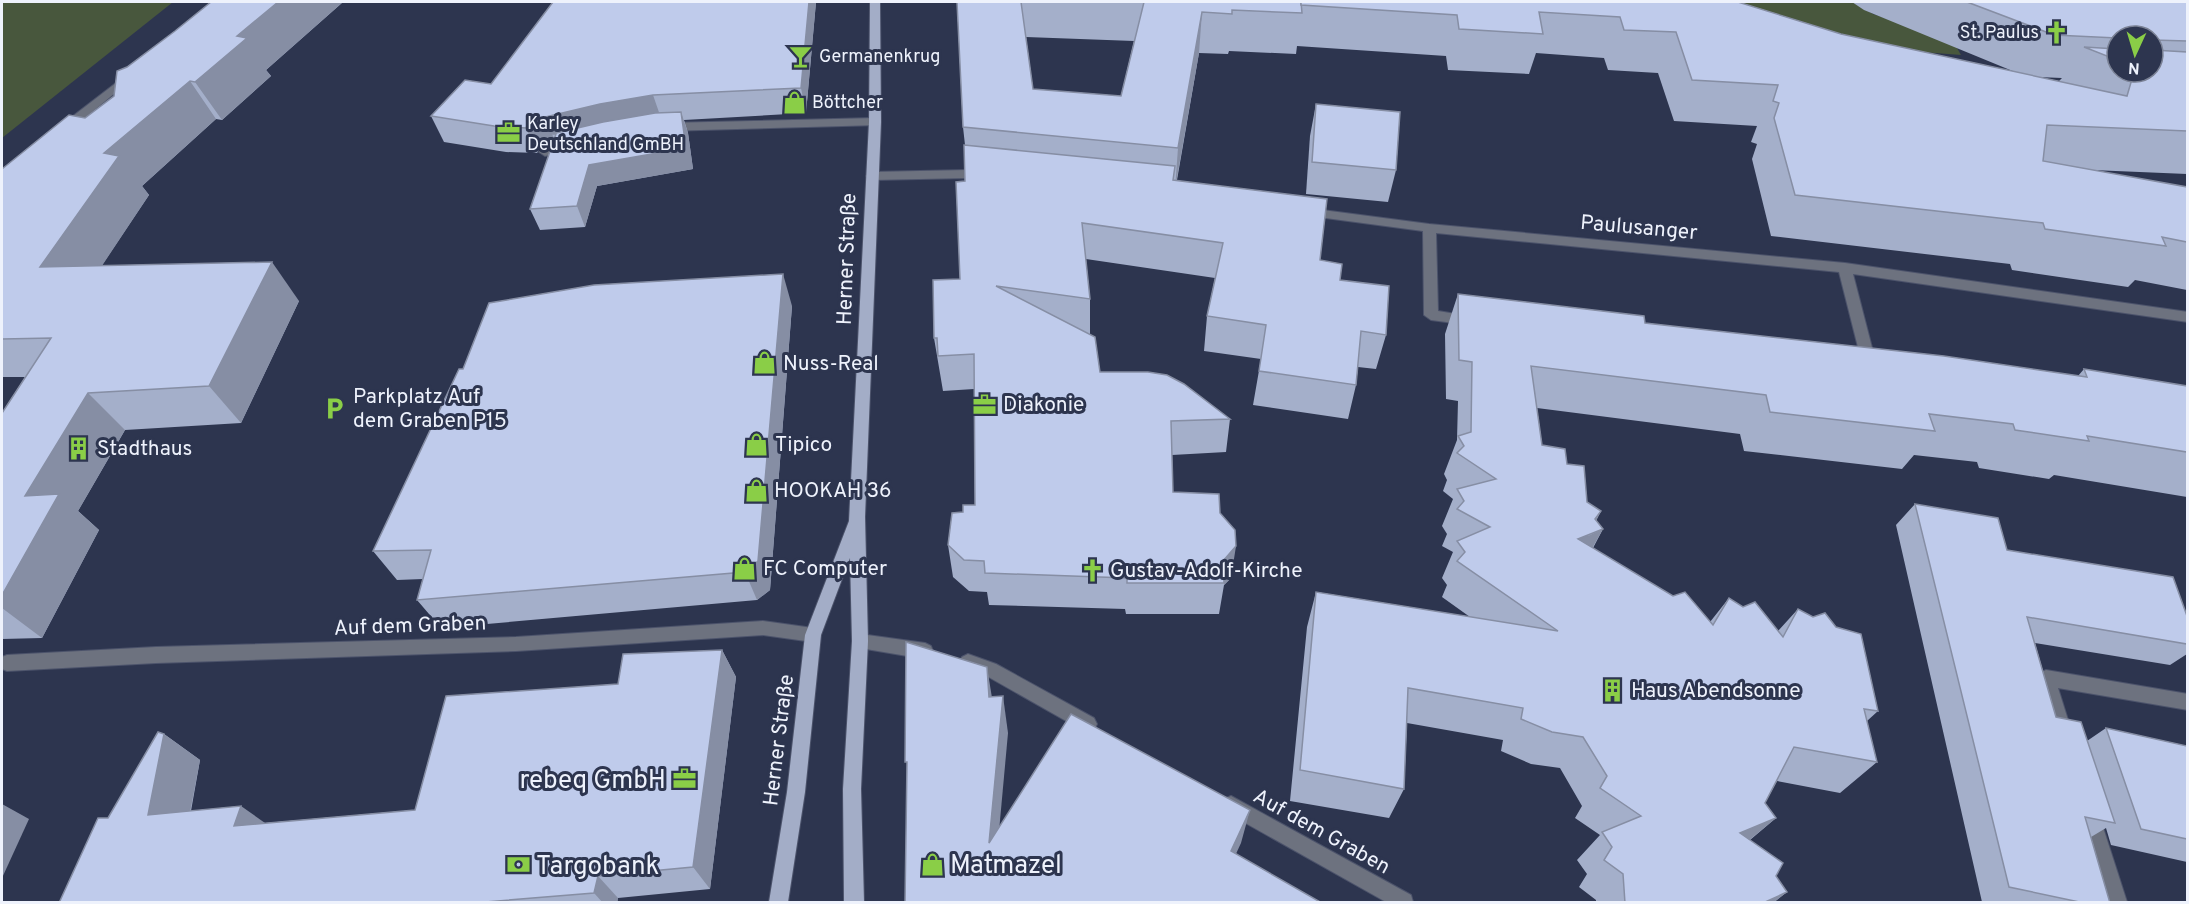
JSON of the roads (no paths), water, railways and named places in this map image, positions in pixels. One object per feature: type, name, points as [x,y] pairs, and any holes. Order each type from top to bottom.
[{"type":"main road","name":"Herner Straße","points":[[854,903],[852,789],[860,641],[857,518],[875,122],[875,2]]},
{"type":"main road","name":"Herner Straße","points":[[778,903],[796,792],[813,635],[857,518]]},
{"type":"street","points":[[52,139],[141,67]]},
{"type":"street","points":[[652,129],[875,122]]},
{"type":"street","points":[[544,152],[588,141]]},
{"type":"street","points":[[872,176],[967,174],[1002,178]]},
{"type":"street","name":"Paulusanger","points":[[1291,210],[1429,228],[1845,268],[2187,317]]},
{"type":"street","points":[[1429,228],[1431,315],[1478,321]]},
{"type":"street","points":[[1845,268],[1870,367]]},
{"type":"street","name":"Auf dem Graben","points":[[7,663],[156,655],[516,644],[763,628],[813,635]]},
{"type":"street","points":[[860,641],[912,647],[990,669],[1104,733]]},
{"type":"street","points":[[2071,757],[2046,678],[2187,702]]},
{"type":"street","name":"Auf dem Graben","points":[[1217,798],[1404,903]]},
{"type":"street","points":[[2086,802],[2118,903]]},
{"type":"place","name":"St. Paulus","points":[[2057,32]]},
{"type":"place","name":"Germanenkrug","points":[[801,56]]},
{"type":"place","name":"Böttcher","points":[[794,102]]},
{"type":"place","name":"Karley Deutschland GmBH","points":[[509,133]]},
{"type":"place","name":"Nuss-Real","points":[[765,363]]},
{"type":"place","name":"Diakonie","points":[[985,404]]},
{"type":"place","name":"Parkplatz Auf dem Graben P15","points":[[335,408]]},
{"type":"place","name":"Tipico","points":[[757,444]]},
{"type":"place","name":"Stadthaus","points":[[79,448]]},
{"type":"place","name":"HOOKAH 36","points":[[756,490]]},
{"type":"place","name":"FC Computer","points":[[745,568]]},
{"type":"place","name":"Gustav-Adolf-Kirche","points":[[1092,570]]},
{"type":"place","name":"Haus Abendsonne","points":[[1613,690]]},
{"type":"place","name":"rebeq GmbH","points":[[684,779]]},
{"type":"place","name":"Matmazel","points":[[932,864]]},
{"type":"place","name":"Targobank","points":[[518,865]]}]
